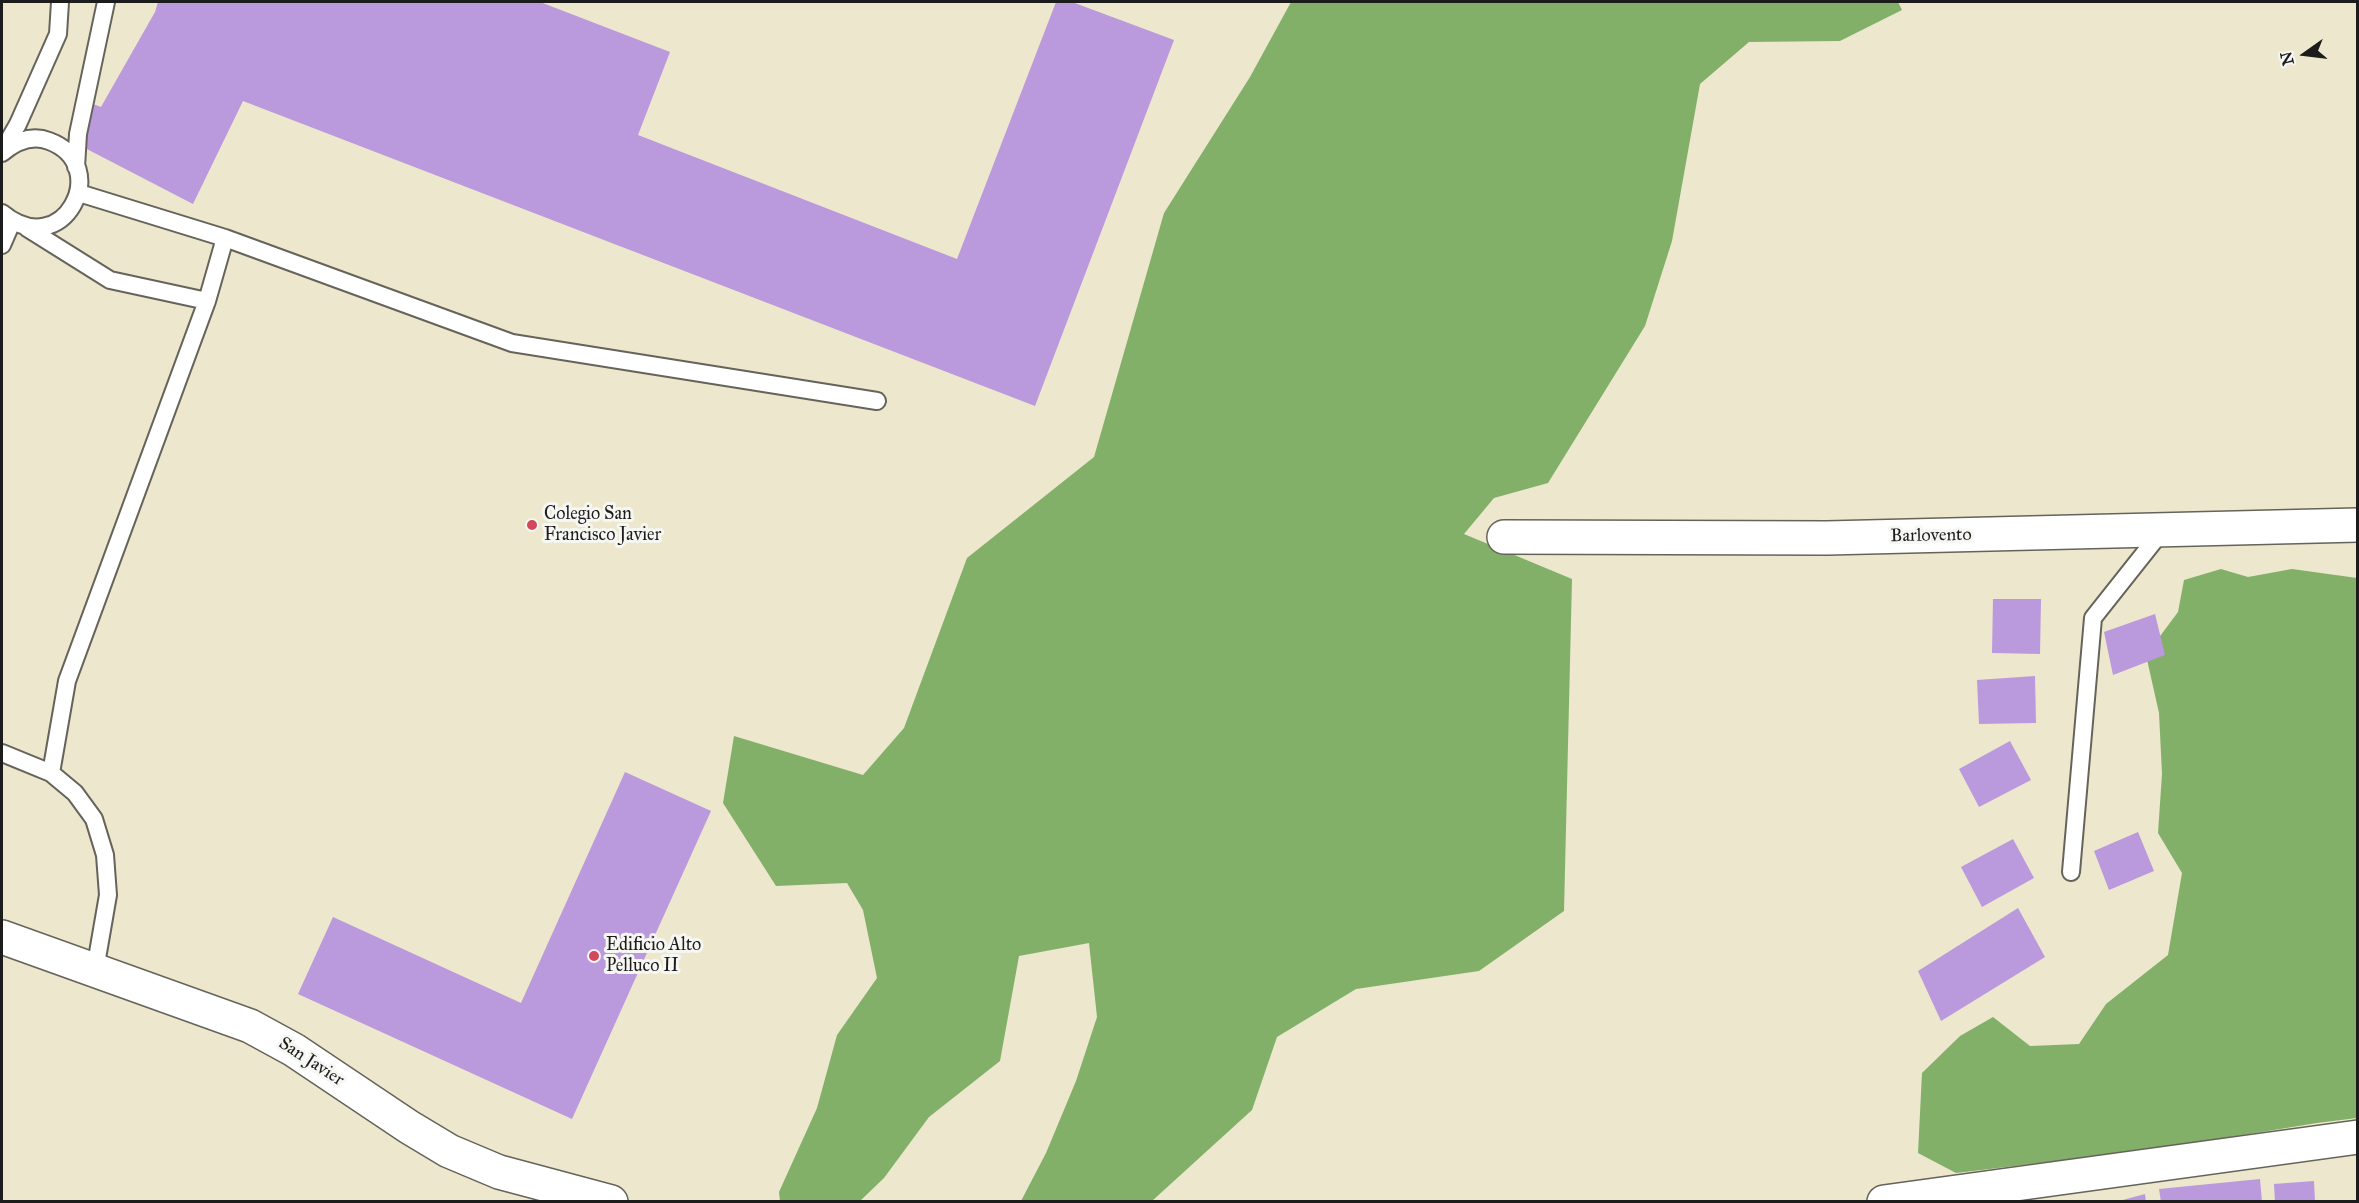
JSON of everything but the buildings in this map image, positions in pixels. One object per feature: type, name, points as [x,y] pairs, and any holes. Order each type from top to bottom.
[{"type":"street","name":"Barlovento","points":[[1504,537],[1827,538],[2358,525]]},
{"type":"street","name":"San Javier","points":[[2,938],[250,1026],[272,1036],[334,1075],[400,1122],[449,1151],[499,1172],[611,1202]]},
{"type":"street","points":[[1884,1202],[2358,1137]]},
{"type":"lane","points":[[2,152],[18,124],[58,34],[60,2]]},
{"type":"lane","points":[[76,166],[78,134],[106,2]]},
{"type":"lane","points":[[2,152],[15,142],[29,138],[44,139],[57,144],[69,154],[80,180],[79,193],[72,209],[60,220],[45,227],[14,221]]},
{"type":"lane","points":[[79,193],[225,237],[512,343],[877,401]]},
{"type":"lane","points":[[2,245],[14,221]]},
{"type":"lane","points":[[14,221],[110,280],[207,301]]},
{"type":"lane","points":[[51,773],[67,681],[207,301],[225,237]]},
{"type":"lane","points":[[2072,872],[2093,618],[2162,531]]},
{"type":"lane","points":[[2,753],[51,773],[75,793],[94,819],[105,855],[108,895],[95,970]]},
{"type":"green space","points":[[1291,2],[1898,2],[1902,10],[1840,41],[1749,42],[1700,84],[1672,241],[1645,326],[1548,483],[1494,498],[1464,534],[1572,579],[1564,911],[1479,971],[1356,989],[1277,1037],[1252,1110],[1152,1201],[1021,1201],[1046,1153],[1076,1081],[1097,1017],[1089,943],[1019,956],[1000,1061],[929,1117],[884,1178],[860,1201],[780,1201],[779,1192],[817,1108],[837,1035],[877,978],[863,910],[847,883],[776,886],[723,803],[734,736],[863,775],[904,728],[967,558],[1094,457],[1164,213],[1250,77]]},
{"type":"green space","points":[[2221,569],[2248,577],[2292,569],[2357,578],[2357,1118],[2157,1149],[1956,1173],[1918,1153],[1922,1073],[1960,1036],[1993,1017],[2030,1046],[2079,1044],[2106,1004],[2168,955],[2182,873],[2158,833],[2162,774],[2159,713],[2146,655],[2178,612],[2184,580]]},
{"type":"place","name":"Colegio San Francisco Javier","points":[[532,525]]},
{"type":"place","name":"Edificio Alto Pelluco II","points":[[594,956]]}]
